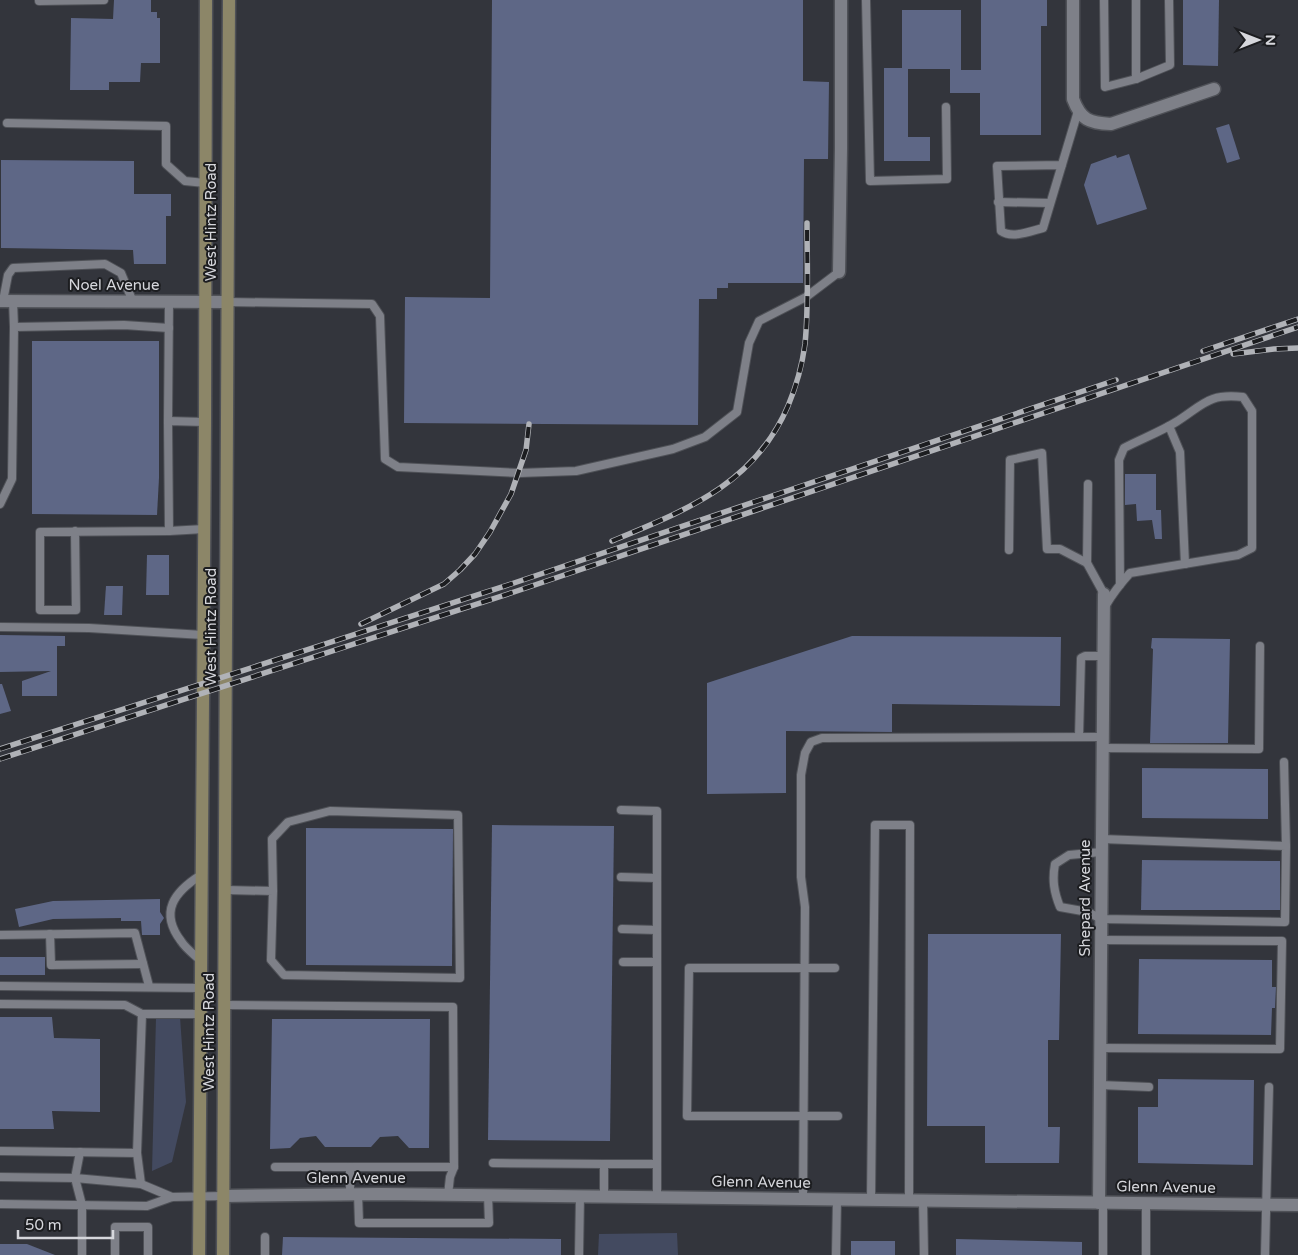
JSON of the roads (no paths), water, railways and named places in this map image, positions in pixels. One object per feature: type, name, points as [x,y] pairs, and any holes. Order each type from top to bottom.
[{"type":"main road","name":"West Hintz Road","points":[[199,1255],[206,0]]},
{"type":"main road","name":"West Hintz Road","points":[[223,1255],[229,0]]},
{"type":"street","points":[[839,272],[841,0]]},
{"type":"street","points":[[1073,0],[1073,99],[1078,111],[1088,121],[1111,124],[1214,89]]},
{"type":"street","name":"Noel Avenue","points":[[5,301],[227,302]]},
{"type":"street","name":"Shepard Avenue","points":[[1101,1203],[1100,1048],[1104,594]]},
{"type":"street","name":"Glenn Avenue","points":[[224,1196],[448,1194],[1298,1205]]},
{"type":"lane","points":[[39,1],[104,0]]},
{"type":"lane","points":[[866,0],[870,180],[947,179],[946,107]]},
{"type":"lane","points":[[1104,0],[1105,86],[1136,79],[1170,64],[1169,0]]},
{"type":"lane","points":[[1136,0],[1136,79]]},
{"type":"lane","points":[[1062,165],[996,166],[1001,231],[1005,234],[1015,234],[1043,228],[1050,203],[1062,165],[1078,111]]},
{"type":"lane","points":[[7,123],[166,126],[166,164],[185,181],[205,182]]},
{"type":"lane","points":[[998,202],[1050,203]]},
{"type":"lane","points":[[0,504],[12,479],[14,327],[5,301],[8,276],[13,268],[105,264],[120,273],[133,302]]},
{"type":"lane","points":[[227,302],[372,304],[380,316],[385,459],[398,467],[519,473],[576,471],[673,449],[705,437],[737,412],[749,343],[759,321],[806,297],[839,272]]},
{"type":"lane","points":[[169,302],[169,531]]},
{"type":"lane","points":[[14,327],[124,325],[169,328]]},
{"type":"lane","points":[[1103,608],[1130,573],[1238,555],[1252,548],[1252,411],[1243,397],[1227,395],[1207,400],[1169,426],[1124,448],[1119,460],[1120,585]]},
{"type":"lane","points":[[168,421],[205,422]]},
{"type":"lane","points":[[1169,426],[1180,452],[1185,564]]},
{"type":"lane","points":[[1008,550],[1010,460],[1042,453],[1047,549],[1060,549],[1086,562]]},
{"type":"lane","points":[[1088,484],[1086,562],[1104,594]]},
{"type":"lane","points":[[75,532],[76,610],[40,610],[40,532],[204,529]]},
{"type":"lane","points":[[0,627],[89,628],[203,635]]},
{"type":"lane","points":[[803,1199],[805,907],[801,878],[801,775],[805,753],[810,742],[822,738],[1079,737],[1102,742],[1259,749],[1260,646]]},
{"type":"lane","points":[[1079,737],[1081,658],[1085,656],[1103,656]]},
{"type":"lane","points":[[1101,852],[1069,855],[1055,864],[1053,875],[1054,894],[1060,907],[1088,912],[1101,919],[1284,922],[1286,846],[1284,762]]},
{"type":"lane","points":[[621,810],[657,811],[657,1197]]},
{"type":"lane","points":[[330,811],[458,814],[460,978],[284,975],[271,960],[273,891],[272,839],[288,822],[330,811]]},
{"type":"lane","points":[[871,1200],[875,825],[910,825],[909,1200]]},
{"type":"lane","points":[[1102,839],[1286,846]]},
{"type":"lane","points":[[201,875],[186,884],[175,897],[169,912],[172,924],[181,942],[201,961]]},
{"type":"lane","points":[[620,878],[657,878]]},
{"type":"lane","points":[[226,890],[273,891]]},
{"type":"lane","points":[[622,929],[657,930]]},
{"type":"lane","points":[[0,934],[135,933],[149,986]]},
{"type":"lane","points":[[50,934],[51,965],[143,964]]},
{"type":"lane","points":[[1100,1048],[1280,1049],[1282,941],[1101,940]]},
{"type":"lane","points":[[623,962],[657,962]]},
{"type":"lane","points":[[835,968],[689,968],[687,1116],[838,1116]]},
{"type":"lane","points":[[0,986],[201,988]]},
{"type":"lane","points":[[0,1004],[124,1005],[142,1014],[200,1014]]},
{"type":"lane","points":[[225,1005],[453,1007],[454,1167],[450,1177],[448,1194]]},
{"type":"lane","points":[[141,1184],[137,1153],[142,1014]]},
{"type":"lane","points":[[1100,1085],[1149,1087]]},
{"type":"lane","points":[[1265,1255],[1269,1087]]},
{"type":"lane","points":[[0,1151],[137,1153]]},
{"type":"lane","points":[[80,1152],[75,1178],[82,1205],[82,1255]]},
{"type":"lane","points":[[493,1163],[657,1164]]},
{"type":"lane","points":[[604,1164],[604,1196]]},
{"type":"lane","points":[[275,1167],[454,1167]]},
{"type":"lane","points":[[350,1167],[359,1223],[490,1223],[488,1195]]},
{"type":"lane","points":[[0,1177],[75,1178],[141,1184],[172,1197]]},
{"type":"lane","points":[[0,1204],[147,1206],[172,1197],[224,1196]]},
{"type":"lane","points":[[579,1255],[580,1196]]},
{"type":"lane","points":[[836,1255],[837,1199]]},
{"type":"lane","points":[[923,1200],[924,1255]]},
{"type":"lane","points":[[1101,1203],[1103,1255]]},
{"type":"lane","points":[[1146,1203],[1146,1255]]},
{"type":"lane","points":[[115,1255],[115,1227],[148,1227],[148,1255]]},
{"type":"lane","points":[[265,1237],[265,1255]]},
{"type":"railway","points":[[612,541],[666,518],[715,492],[757,456],[774,433],[791,399],[804,352],[807,299],[807,223]]},
{"type":"railway","points":[[1203,351],[1298,319]]},
{"type":"railway","points":[[0,759],[514,592],[1298,327]]},
{"type":"railway","points":[[1233,354],[1298,348]]},
{"type":"railway","points":[[0,749],[511,584],[1116,380]]},
{"type":"railway","points":[[361,624],[444,584],[475,554],[490,532],[511,494],[526,450],[529,424]]}]
